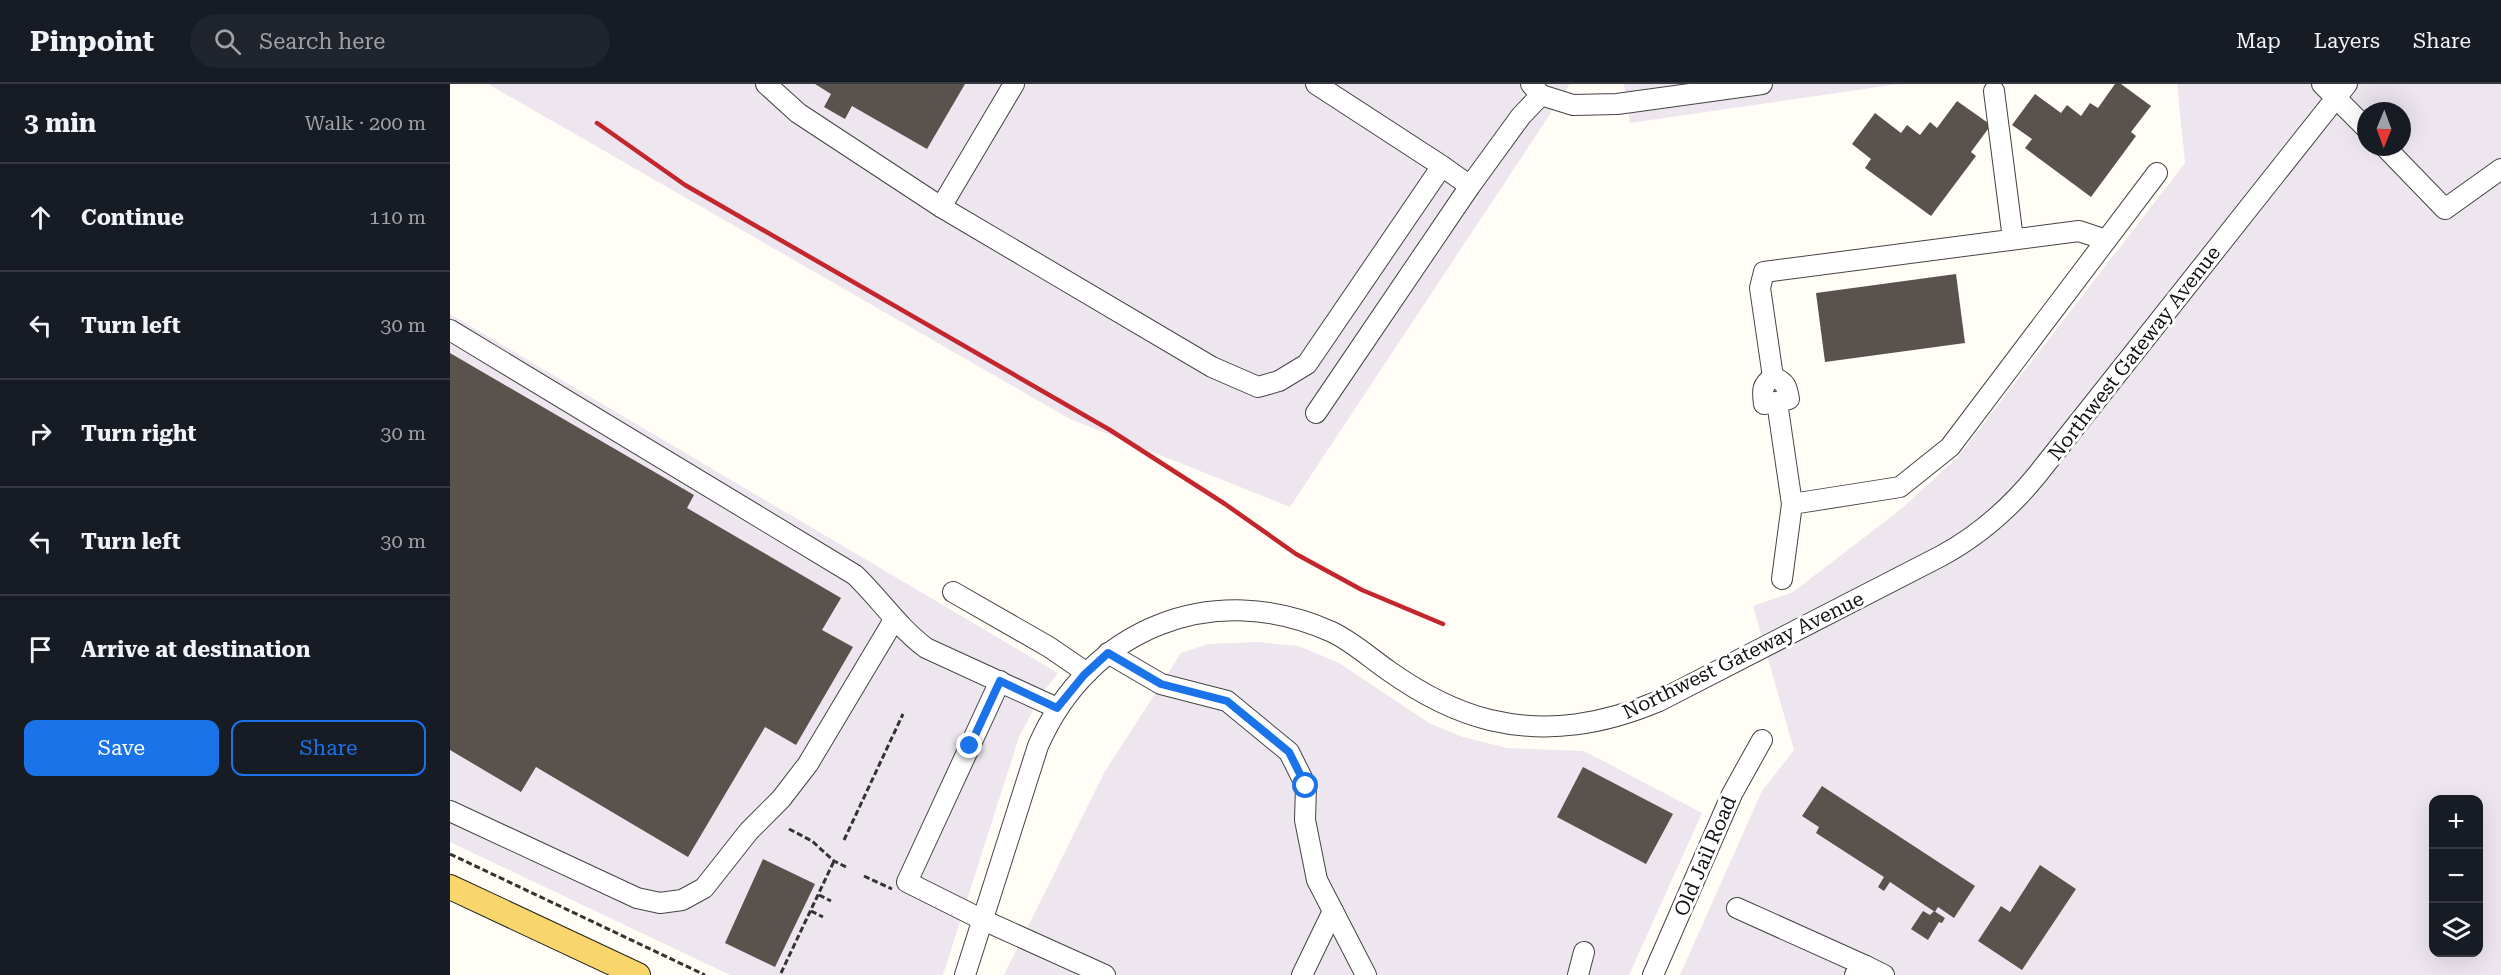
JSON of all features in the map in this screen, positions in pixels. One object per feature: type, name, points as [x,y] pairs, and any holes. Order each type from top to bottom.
[{"type":"main road","points":[[450,887],[638,975]]},
{"type":"street","points":[[766,84],[798,113],[941,207],[1212,367],[1258,387],[1279,381],[1307,364],[1442,166]]},
{"type":"street","points":[[941,207],[1014,84]]},
{"type":"street","points":[[1316,84],[1470,186]]},
{"type":"street","points":[[1316,414],[1470,186],[1521,116],[1536,90],[1573,105],[1608,104],[1762,84]]},
{"type":"street","points":[[2335,88],[2357,116]]},
{"type":"street","name":"Northwest Gateway Avenue","points":[[965,975],[1038,746],[1057,708],[1087,673],[1127,639],[1196,614],[1250,610],[1282,614],[1335,633],[1437,701],[1480,717],[1513,725],[1538,727],[1579,725],[1616,717],[1659,700],[1960,546],[2001,514],[2020,496],[2335,88]]},
{"type":"street","points":[[1995,90],[2013,240]]},
{"type":"street","points":[[2394,156],[2445,210],[2501,169]]},
{"type":"street","points":[[1792,504],[1900,487],[1950,447],[2157,173]]},
{"type":"street","points":[[1782,579],[1792,504],[1777,402],[1789,399],[1787,386],[1781,380],[1773,377],[1761,288],[1764,272],[2079,231],[2106,240]]},
{"type":"street","points":[[450,330],[855,575],[878,597],[894,620],[926,648],[1057,708]]},
{"type":"street","points":[[953,592],[1049,647],[1087,673]]},
{"type":"street","points":[[450,811],[637,898],[660,903],[682,900],[704,888],[749,831],[795,782],[894,620]]},
{"type":"street","points":[[1108,653],[1161,684],[1227,701],[1289,752],[1306,786],[1305,820],[1317,880],[1366,975]]},
{"type":"street","points":[[1000,681],[907,882],[983,920],[1105,975]]},
{"type":"street","name":"Old Jail Road","points":[[1653,975],[1732,794],[1762,740]]},
{"type":"street","points":[[1737,908],[1868,972]]},
{"type":"street","points":[[1302,975],[1333,911]]},
{"type":"street","points":[[1578,975],[1584,952]]},
{"type":"path","points":[[844,840],[903,714]]},
{"type":"path","points":[[789,829],[812,841],[834,861],[846,867]]},
{"type":"path","points":[[450,854],[705,975]]},
{"type":"path","points":[[781,973],[834,861]]},
{"type":"path","points":[[864,876],[892,889]]},
{"type":"path","points":[[819,895],[831,901]]},
{"type":"path","points":[[811,911],[823,917]]},
{"type":"shaded area","points":[[488,84],[1570,84],[1290,507],[1070,419]]},
{"type":"shaded area","points":[[1624,84],[1899,84],[1630,123]]},
{"type":"shaded area","points":[[2177,84],[2501,84],[2501,975],[1680,975],[1762,791],[1794,750],[1753,606],[1793,592],[1900,510],[1957,458],[2185,163]]},
{"type":"shaded area","points":[[450,314],[1058,673],[1043,692],[1019,737],[943,975],[730,975],[450,842]]},
{"type":"shaded area","points":[[1258,642],[1299,646],[1339,663],[1429,723],[1463,737],[1507,748],[1584,751],[1702,813],[1629,975],[1004,975],[1104,773],[1181,653],[1208,644]]},
{"type":"building","points":[[815,84],[965,84],[927,149],[852,106],[845,119],[824,107],[831,94]]},
{"type":"building","points":[[2115,84],[2121,84],[2151,106],[2131,132],[2136,136],[2091,197],[2025,148],[2032,139],[2012,125],[2035,94],[2061,113],[2067,105],[2081,116],[2090,103],[2098,108]]},
{"type":"building","points":[[1957,101],[1991,125],[1971,152],[1976,156],[1931,216],[1865,168],[1871,159],[1852,144],[1875,113],[1901,133],[1907,125],[1920,135],[1930,122],[1937,128]]},
{"type":"building","points":[[1956,274],[1965,343],[1825,362],[1816,293]]},
{"type":"building","points":[[450,353],[694,495],[687,508],[841,598],[822,630],[853,647],[796,745],[765,727],[688,857],[536,767],[521,792],[450,750]]},
{"type":"building","points":[[1583,767],[1673,814],[1646,864],[1557,817]]},
{"type":"building","points":[[1822,786],[1975,886],[1954,918],[1938,907],[1935,912],[1890,882],[1884,891],[1878,887],[1884,877],[1816,833],[1819,827],[1802,816]]},
{"type":"building","points":[[763,859],[815,884],[775,967],[725,943]]},
{"type":"building","points":[[2040,865],[2076,889],[2022,970],[1978,941],[2001,906],[2010,912]]},
{"type":"building","points":[[1923,911],[1930,915],[1934,911],[1945,918],[1942,923],[1939,922],[1928,940],[1911,929]]},
{"type":"railway","points":[[597,123],[685,185],[1110,430],[1225,504],[1296,554],[1362,590],[1443,624]]},
{"type":"route","points":[[970,746],[1000,681],[1057,708],[1084,675],[1108,653],[1161,684],[1227,701],[1289,752],[1306,786]]}]
